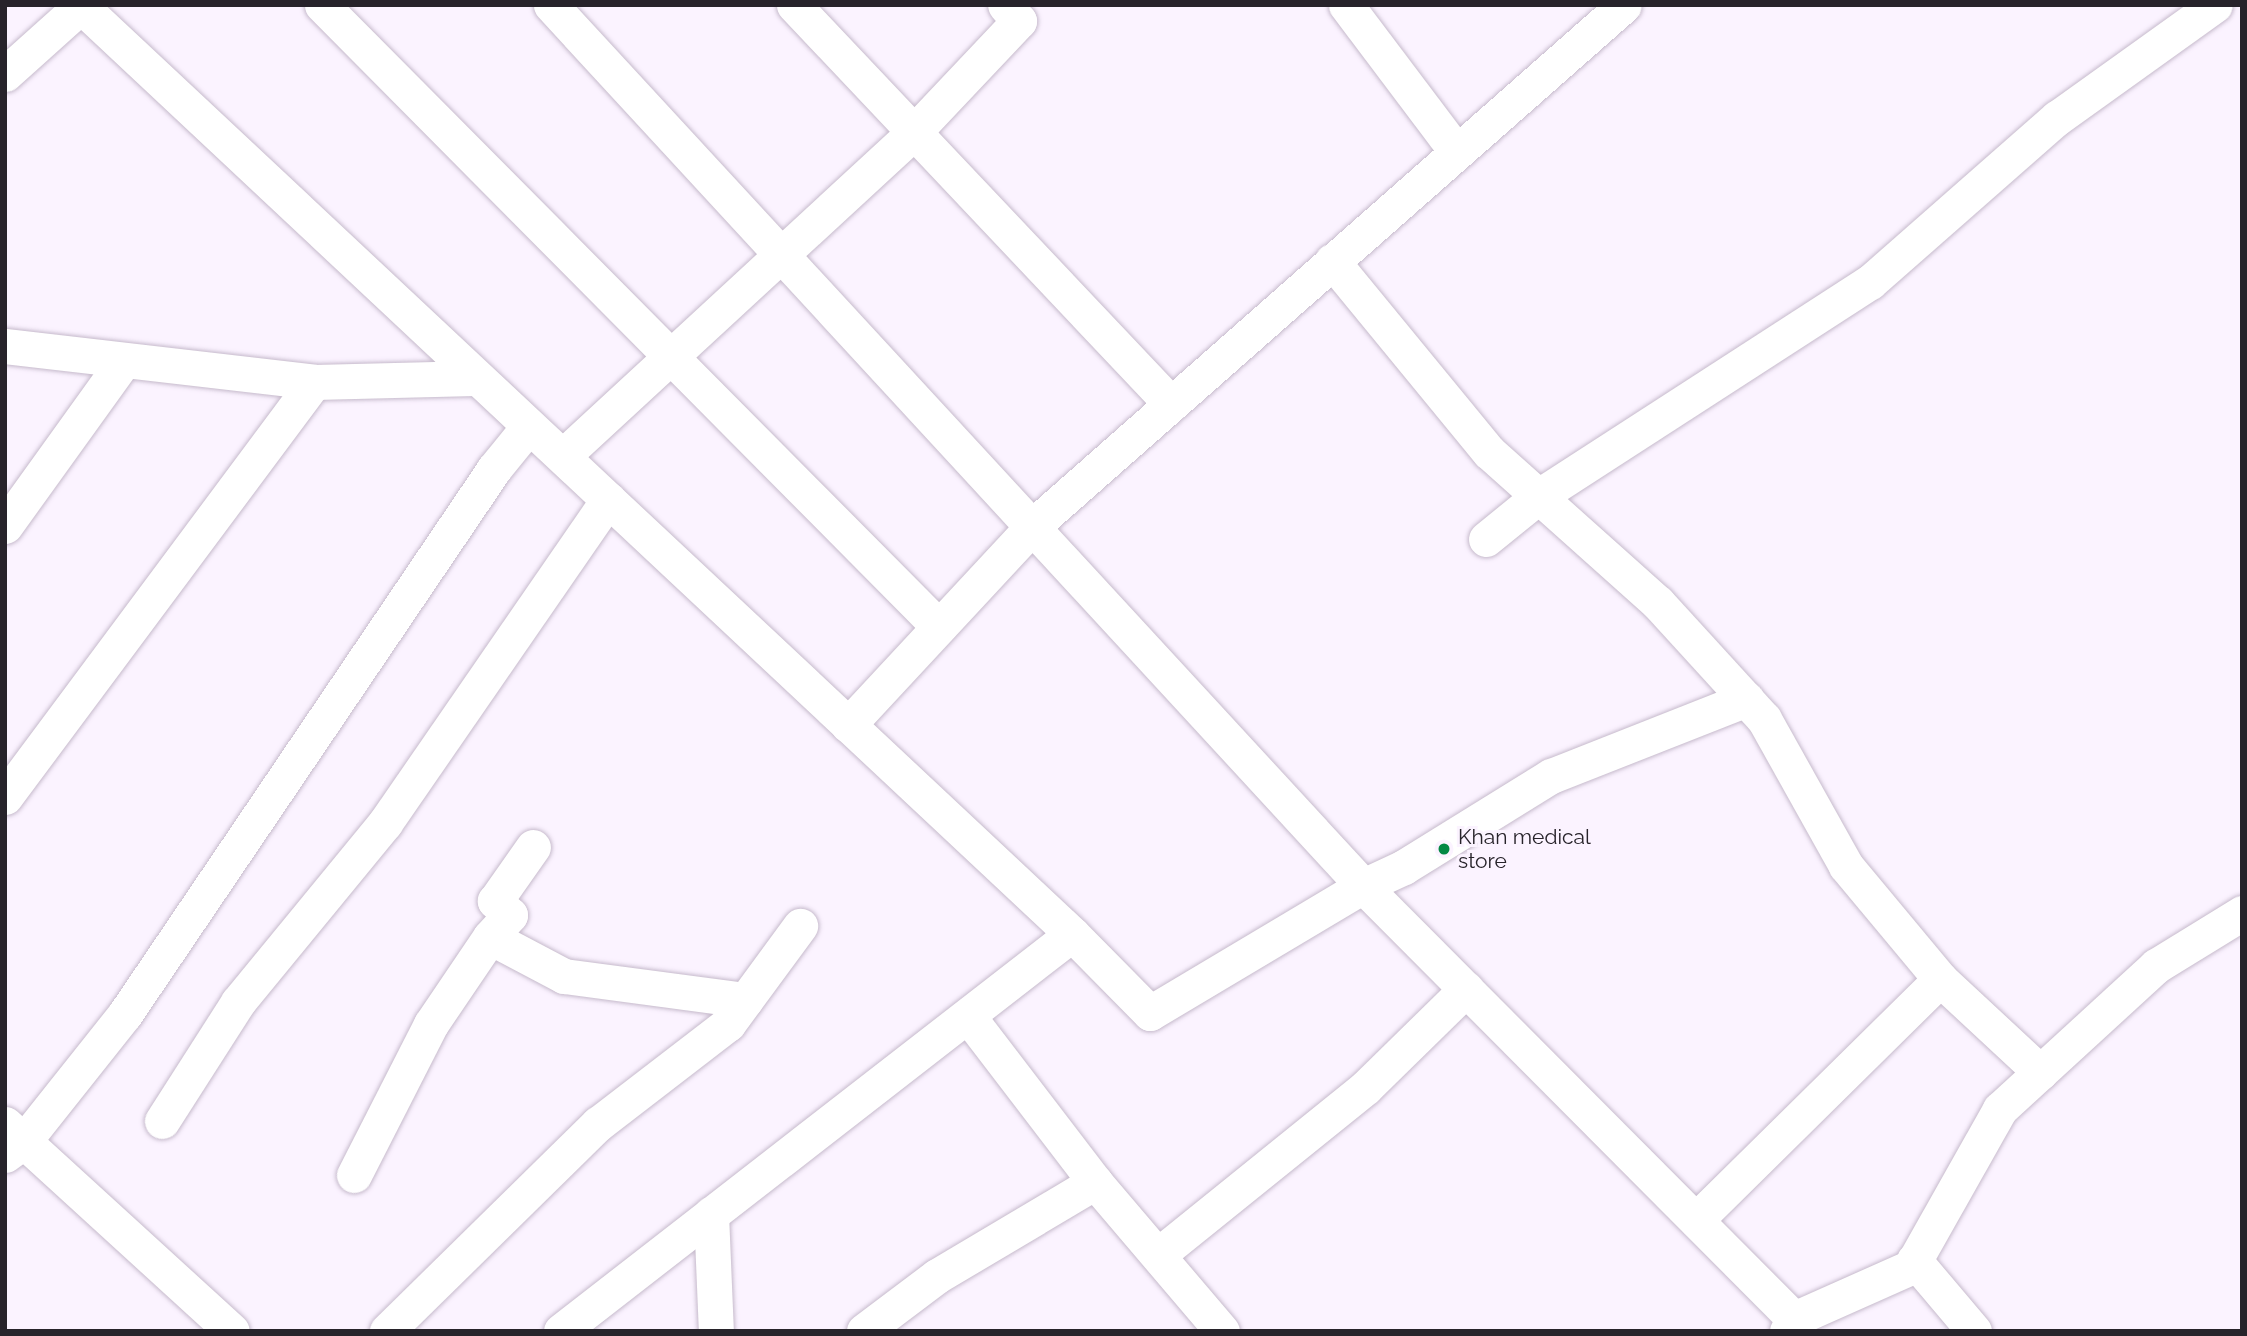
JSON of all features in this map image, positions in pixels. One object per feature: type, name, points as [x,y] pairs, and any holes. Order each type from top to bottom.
[{"type":"street","points":[[322,5],[939,627]]},
{"type":"street","points":[[551,5],[1034,525],[1363,886],[1696,1220],[1791,1325],[1911,1267],[2000,1109],[2156,966],[2242,913]]},
{"type":"street","points":[[794,5],[1171,404]]},
{"type":"street","points":[[563,456],[914,132],[1019,20],[1005,5]]},
{"type":"street","points":[[1346,5],[1456,151]]},
{"type":"street","points":[[1486,539],[1539,496],[1870,282],[2057,118],[2215,5]]},
{"type":"street","points":[[5,74],[81,6],[475,378],[563,456],[1072,934],[1150,1013],[1363,886],[1404,867],[1551,776],[1746,699]]},
{"type":"street","points":[[848,725],[1034,525],[1456,151],[1600,12]]},
{"type":"street","points":[[1332,261],[1489,452],[1658,603],[1764,719],[1846,866],[1940,979],[2040,1072]]},
{"type":"street","points":[[5,346],[123,362],[314,382],[475,378]]},
{"type":"street","points":[[5,526],[123,362]]},
{"type":"street","points":[[5,797],[314,382]]},
{"type":"street","points":[[232,1331],[11,1140],[125,1014],[494,469],[529,426]]},
{"type":"street","points":[[162,1121],[238,1002],[385,823],[474,687],[608,500]]},
{"type":"street","points":[[354,1175],[431,1024],[490,937],[510,915],[495,901],[533,847]]},
{"type":"street","points":[[387,1331],[598,1124],[727,1024],[800,926]]},
{"type":"street","points":[[561,1331],[1072,934]]},
{"type":"street","points":[[490,937],[564,976],[745,1000]]},
{"type":"street","points":[[1696,1220],[1940,979]]},
{"type":"street","points":[[1158,1255],[1366,1087],[1465,989]]},
{"type":"street","points":[[968,1016],[1096,1182],[1222,1331]]},
{"type":"street","points":[[864,1331],[937,1276],[1096,1182]]},
{"type":"street","points":[[711,1214],[716,1331]]},
{"type":"street","points":[[1914,1260],[1975,1331]]},
{"type":"place","name":"Khan medical store","points":[[1444,849]]}]
